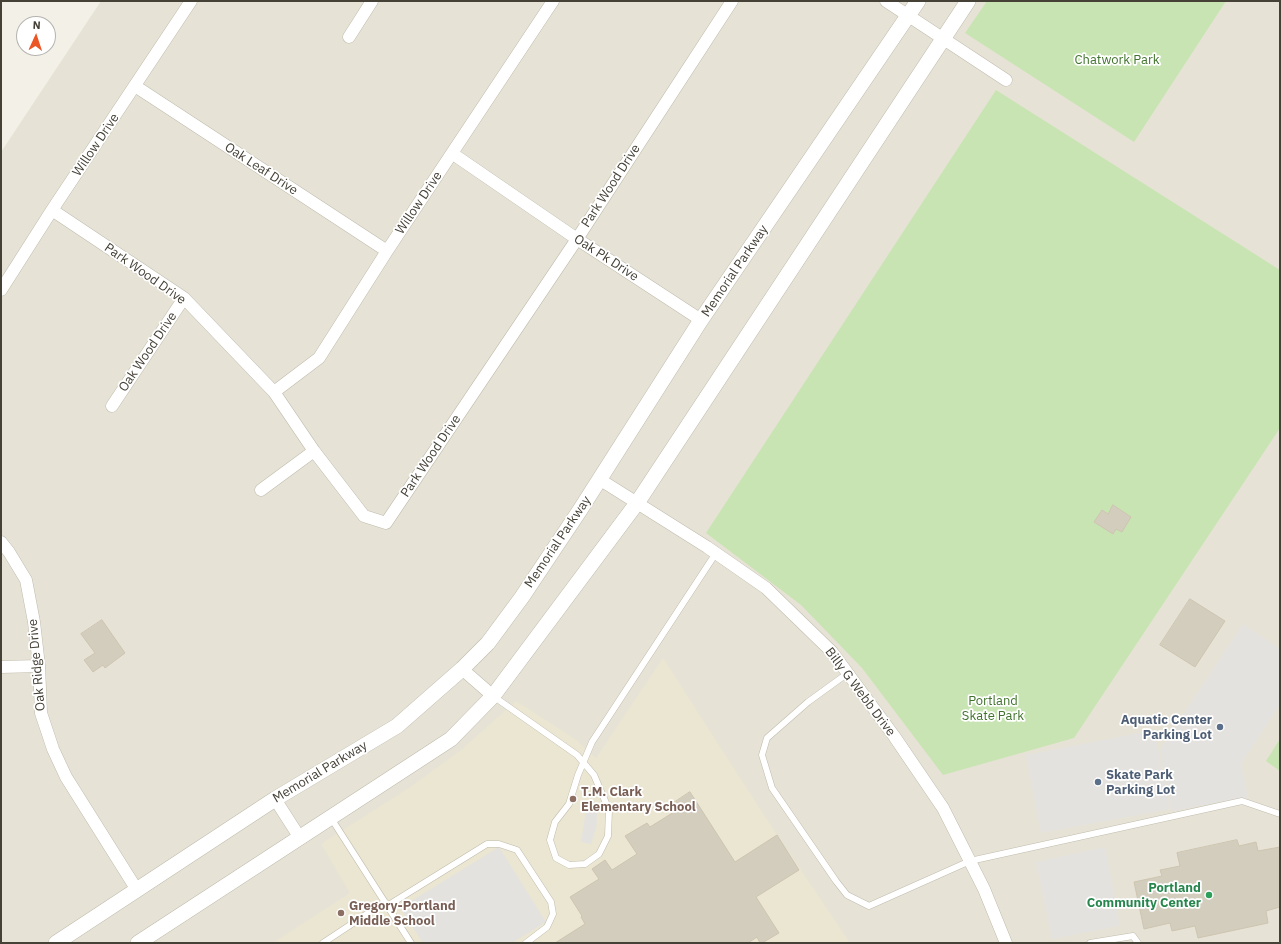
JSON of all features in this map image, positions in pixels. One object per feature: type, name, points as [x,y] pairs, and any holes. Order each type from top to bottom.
[{"type":"street","name":"Willow Drive","points":[[1,290],[52,210],[191,1]]},
{"type":"street","points":[[349,37],[372,1]]},
{"type":"street","name":"Willow Drive","points":[[274,392],[319,358],[387,251],[453,154],[553,1]]},
{"type":"street","name":"Park Wood Drive","points":[[52,210],[184,298],[274,392],[314,451],[364,516],[386,523],[577,239],[732,1]]},
{"type":"street","points":[[886,1],[1006,80]]},
{"type":"street","name":"Memorial Parkway","points":[[56,943],[275,799],[397,726],[462,669],[488,643],[522,597],[701,320],[918,1]]},
{"type":"street","points":[[138,943],[332,818],[451,739],[493,696],[637,503],[968,1]]},
{"type":"street","name":"Oak Leaf Drive","points":[[135,86],[387,251]]},
{"type":"street","name":"Oak Pk Drive","points":[[453,154],[577,239],[701,320]]},
{"type":"street","name":"Oak Wood Drive","points":[[112,406],[184,298]]},
{"type":"street","points":[[261,490],[314,451]]},
{"type":"street","name":"Billy G Webb Drive","points":[[599,479],[716,553],[766,588],[832,652],[894,736],[943,808],[984,889],[1006,943]]},
{"type":"street","name":"Oak Ridge Drive","points":[[1,542],[26,580],[34,622],[39,666],[41,713],[53,748],[66,777],[137,890]]},
{"type":"street","points":[[1,667],[39,666]]},
{"type":"street","points":[[462,669],[493,696]]},
{"type":"street","points":[[275,799],[300,838]]},
{"type":"lane","points":[[493,696],[577,755],[584,763],[594,776],[609,810],[608,836],[599,854],[585,864],[569,865],[556,858],[550,840],[555,822],[569,804],[578,775],[584,763],[592,742],[716,553]]},
{"type":"lane","points":[[848,673],[808,702],[767,738],[762,756],[772,788],[847,895],[869,906],[970,861],[1242,801],[1280,814]]},
{"type":"lane","points":[[332,818],[411,943]]},
{"type":"lane","points":[[323,943],[487,844],[500,844],[517,850],[551,902],[553,914],[547,927],[526,943]]},
{"type":"lane","points":[[1090,943],[1133,936],[1138,943]]},
{"type":"shaded area","points":[[101,1],[1280,1],[1280,943],[1,943],[1,152]]},
{"type":"shaded area","name":"Aquatic Center Parking Lot","points":[[1243,624],[1280,649],[1280,704],[1241,764],[1248,797],[1172,811],[1160,750]]},
{"type":"shaded area","name":"T.M. Clark Elementary School","points":[[663,658],[760,809],[850,943],[273,943],[350,893],[321,844],[409,788],[461,750],[516,701],[575,739],[596,758]]},
{"type":"shaded area","name":"Skate Park Parking Lot","points":[[1154,730],[1170,809],[1041,833],[1026,755]]},
{"type":"shaded area","points":[[585,801],[595,802],[597,812],[597,824],[591,844],[581,842],[585,817]]},
{"type":"shaded area","points":[[499,847],[546,922],[512,943],[423,943],[400,908]]},
{"type":"shaded area","points":[[1105,847],[1120,926],[1052,939],[1036,862]]},
{"type":"green space","name":"Chatwork Park","points":[[987,1],[1226,1],[1134,142],[965,33]]},
{"type":"green space","name":"Portland Skate Park","points":[[996,90],[1280,270],[1280,428],[1074,738],[943,775],[862,668],[801,605],[706,533]]},
{"type":"green space","points":[[1280,739],[1280,771],[1266,761]]},
{"type":"building","points":[[1113,505],[1131,517],[1122,532],[1116,529],[1113,534],[1094,522],[1102,510],[1108,514]]},
{"type":"building","points":[[1190,599],[1225,621],[1195,667],[1160,645]]},
{"type":"building","points":[[102,620],[125,653],[105,668],[103,665],[93,672],[84,660],[95,653],[81,634]]},
{"type":"building","points":[[690,792],[735,862],[777,835],[799,870],[756,897],[779,933],[762,943],[760,943],[757,937],[748,943],[555,943],[585,924],[581,917],[582,916],[570,897],[599,879],[592,869],[605,860],[612,870],[637,854],[625,836],[647,823],[650,827],[674,812],[669,806]]},
{"type":"building","name":"Portland Community Center","points":[[1237,840],[1239,846],[1256,842],[1258,851],[1280,847],[1280,907],[1266,911],[1268,923],[1198,938],[1195,926],[1172,931],[1170,923],[1144,929],[1134,882],[1162,876],[1160,870],[1180,866],[1177,853]]},
{"type":"place","name":"Aquatic Center Parking Lot","points":[[1220,727]]},
{"type":"place","name":"Skate Park Parking Lot","points":[[1098,782]]},
{"type":"place","name":"T.M. Clark Elementary School","points":[[573,799]]},
{"type":"place","name":"Portland Community Center","points":[[1209,895]]},
{"type":"place","name":"Gregory-Portland Middle School","points":[[341,913]]}]
